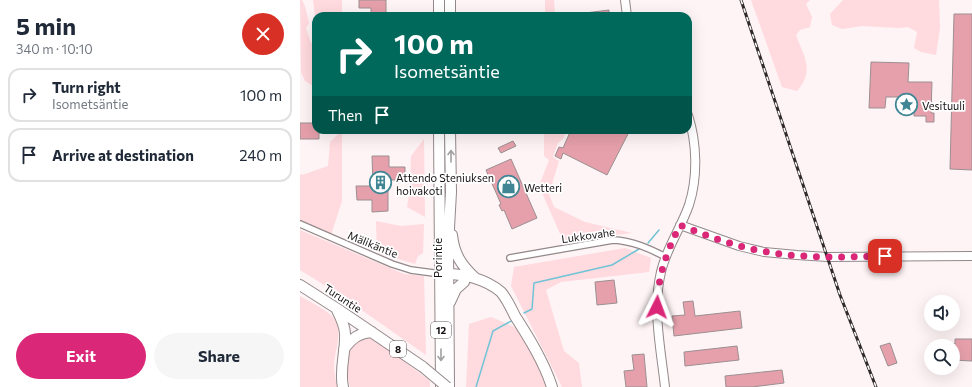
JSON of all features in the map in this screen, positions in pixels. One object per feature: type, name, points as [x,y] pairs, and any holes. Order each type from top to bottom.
[{"type":"highway","points":[[439,0],[439,12]]},
{"type":"highway","points":[[450,0],[450,12]]},
{"type":"highway","name":"Porintie","points":[[439,134],[449,306],[448,387]]},
{"type":"highway","name":"Porintie","points":[[441,387],[450,218],[450,134]]},
{"type":"highway","points":[[450,218],[453,243],[462,267],[475,278],[500,292],[506,299],[529,339],[552,387]]},
{"type":"highway","points":[[447,276],[475,278]]},
{"type":"highway","points":[[447,276],[474,284],[492,292],[512,310]]},
{"type":"highway","points":[[449,306],[456,289],[464,282]]},
{"type":"highway","name":"Turuntie","points":[[300,285],[372,332]]},
{"type":"highway","points":[[336,308],[344,325],[345,334],[341,372],[343,387]]},
{"type":"highway","points":[[344,349],[350,341],[357,336],[363,333],[372,332]]},
{"type":"highway","name":"8","points":[[372,332],[423,367],[448,387]]},
{"type":"main road","points":[[625,0],[626,12]]},
{"type":"main road","points":[[665,387],[657,307],[658,288],[661,271],[666,257],[689,204],[694,174],[695,145],[692,132]]},
{"type":"main road","points":[[680,225],[739,246],[764,252],[797,256],[972,256]]},
{"type":"street","name":"Mälikäntie","points":[[300,224],[392,264],[411,270],[447,276]]},
{"type":"street","name":"Lukkovahe","points":[[510,258],[613,240],[628,241],[643,246],[666,257]]},
{"type":"shaded area","points":[[300,0],[302,0],[309,23],[306,28],[312,43],[312,85],[305,81],[301,72]]},
{"type":"shaded area","points":[[313,0],[342,0],[342,12],[314,12]]},
{"type":"shaded area","points":[[545,0],[554,0],[555,12],[545,12]]},
{"type":"shaded area","points":[[751,0],[810,0],[806,4],[812,17],[810,27],[800,30],[796,35],[805,57],[807,70],[806,76],[797,91],[782,87]]},
{"type":"shaded area","points":[[843,0],[939,0],[940,28],[936,55],[921,52],[914,48],[917,32],[908,27],[862,26],[842,29],[832,25],[830,14]]},
{"type":"shaded area","points":[[338,134],[342,134],[342,201],[331,235],[300,221],[300,174],[302,175],[328,166],[330,142]]},
{"type":"shaded area","points":[[544,134],[565,134],[563,139],[558,143],[553,157],[559,161],[549,194],[554,207],[585,222],[632,233],[565,241],[561,236],[539,186],[549,160],[544,156]]},
{"type":"shaded area","points":[[424,139],[425,217],[407,207],[410,189],[411,156]]},
{"type":"shaded area","points":[[376,221],[401,226],[424,224],[423,253],[418,256],[415,264],[377,253]]},
{"type":"shaded area","points":[[300,230],[404,274],[424,276],[426,355],[300,270]]},
{"type":"shaded area","points":[[625,248],[651,258],[649,272],[561,282],[546,290],[564,351],[579,363],[582,387],[562,387],[511,286],[514,267]]},
{"type":"shaded area","points":[[300,296],[325,310],[336,321],[338,327],[338,340],[334,365],[337,387],[300,387]]},
{"type":"shaded area","points":[[491,317],[517,328],[526,341],[548,387],[466,387],[469,324]]},
{"type":"shaded area","points":[[365,337],[373,339],[381,344],[430,381],[430,387],[350,387],[347,365],[350,351],[358,340]]},
{"type":"building","points":[[359,0],[386,0],[386,12],[371,12],[371,8],[359,8]]},
{"type":"building","points":[[609,10],[609,12],[593,12]]},
{"type":"building","points":[[954,14],[972,14],[972,170],[950,169]]},
{"type":"building","points":[[871,62],[909,63],[908,82],[932,82],[931,113],[934,113],[934,122],[926,122],[926,116],[914,116],[915,97],[886,97],[885,108],[869,108]]},
{"type":"building","points":[[300,123],[312,123],[312,134],[319,134],[319,139],[300,139]]},
{"type":"building","points":[[569,134],[628,134],[607,175],[563,153],[561,159],[555,156],[559,147],[563,148]]},
{"type":"building","points":[[513,141],[516,146],[501,153],[498,148]]},
{"type":"building","name":"Attendo Steniuksen hoivakoti","points":[[372,156],[389,156],[389,167],[405,167],[405,180],[388,180],[388,211],[372,212],[372,200],[357,200],[356,186],[373,186]]},
{"type":"building","name":"Wetteri","points":[[511,159],[537,218],[512,229],[504,210],[502,211],[499,205],[501,204],[486,170]]},
{"type":"building","points":[[614,280],[617,303],[597,305],[595,282]]},
{"type":"building","points":[[693,301],[695,316],[740,311],[742,328],[674,336],[672,316],[685,315],[683,302]]},
{"type":"building","points":[[960,339],[972,339],[972,361],[960,360]]},
{"type":"building","points":[[890,343],[897,363],[888,366],[880,346]]},
{"type":"building","points":[[737,346],[739,360],[685,366],[684,352]]},
{"type":"building","points":[[644,354],[647,387],[626,387],[624,371],[634,370],[632,355]]},
{"type":"building","points":[[782,370],[784,383],[752,387],[726,387],[725,376]]},
{"type":"waterway","points":[[648,243],[659,230]]},
{"type":"waterway","points":[[524,313],[532,309],[534,283],[612,265],[639,249]]},
{"type":"waterway","points":[[476,387],[493,331],[513,320]]},
{"type":"railway","points":[[741,0],[840,295],[876,387]]},
{"type":"place","name":"Vesituuli","points":[[907,105]]},
{"type":"place","name":"Attendo Steniuksen hoivakoti","points":[[380,183]]},
{"type":"place","name":"Wetteri","points":[[509,187]]},
{"type":"route","points":[[657,307],[661,271],[680,225],[724,242],[764,252],[797,256],[827,257],[885,256]]}]
